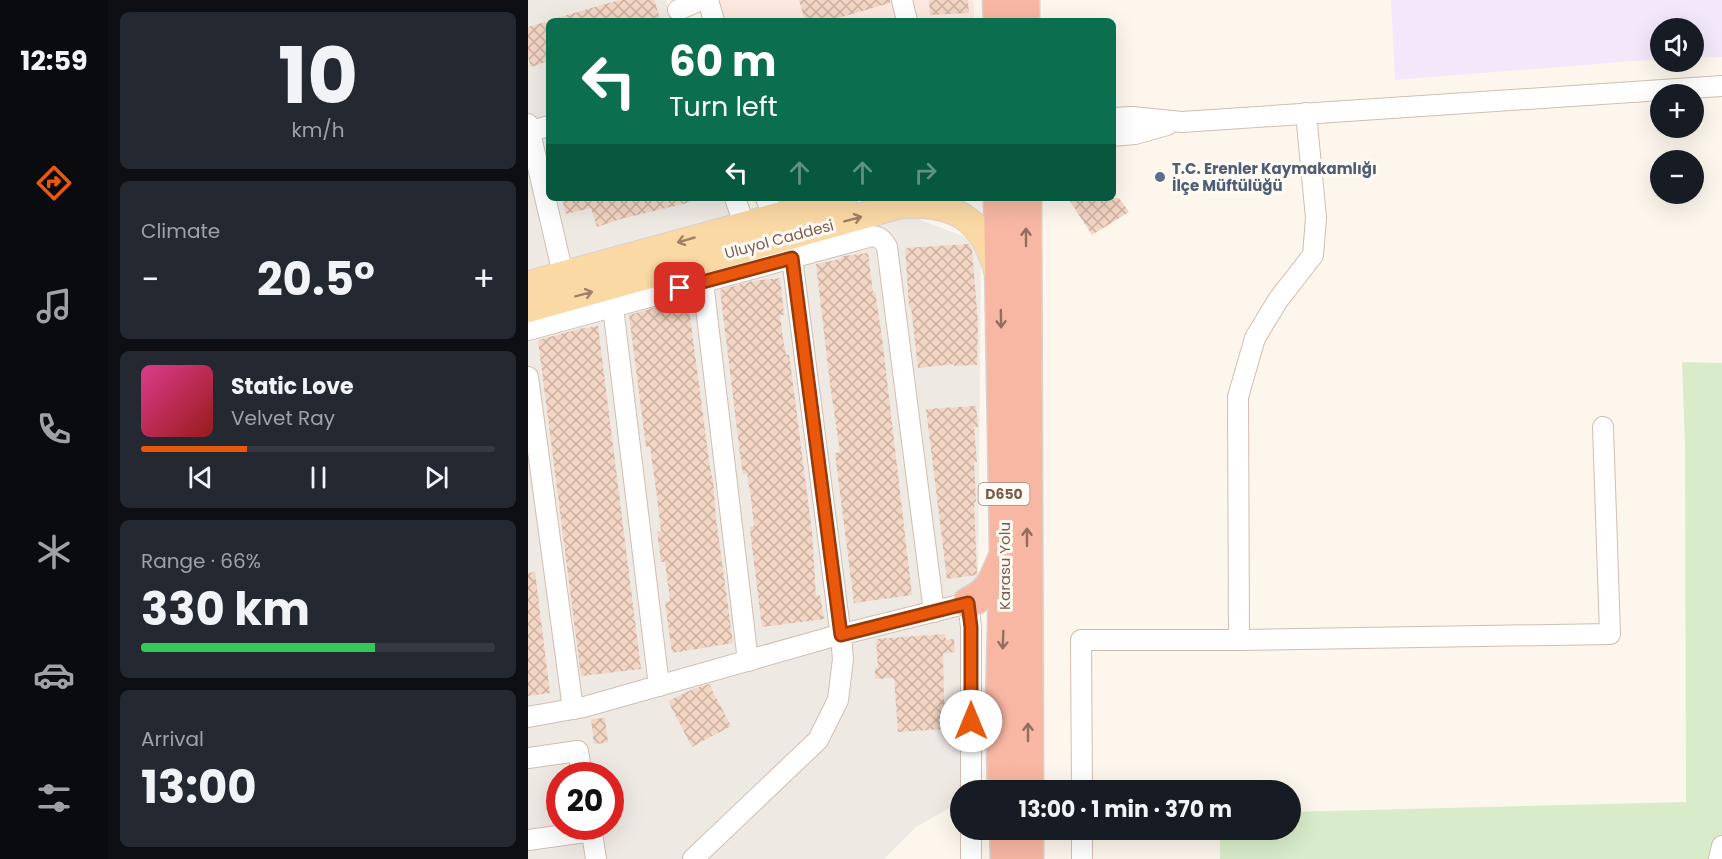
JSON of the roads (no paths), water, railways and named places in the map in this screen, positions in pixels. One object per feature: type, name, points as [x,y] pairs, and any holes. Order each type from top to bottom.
[{"type":"highway","points":[[998,0],[999,18]]},
{"type":"highway","points":[[1024,0],[1024,18]]},
{"type":"highway","name":"Karasu Yolu","points":[[999,201],[1005,552],[1000,704],[1003,780]]},
{"type":"highway","name":"Karasu Yolu","points":[[1026,201],[1028,780]]},
{"type":"highway","points":[[968,603],[984,595],[994,581],[1005,552]]},
{"type":"highway","points":[[1005,840],[1006,859]]},
{"type":"highway","points":[[1028,840],[1028,859]]},
{"type":"main road","name":"Uluyol Caddesi","points":[[528,309],[672,269],[778,228],[837,201]]},
{"type":"main road","name":"Uluyol Caddesi","points":[[528,284],[744,224],[778,228],[916,201],[950,209],[971,222],[979,230],[988,247],[1001,285]]},
{"type":"main road","points":[[528,292],[563,279],[563,274]]},
{"type":"street","points":[[678,10],[701,0]]},
{"type":"street","points":[[708,0],[713,18]]},
{"type":"street","points":[[902,0],[906,18]]},
{"type":"street","points":[[1116,118],[1132,117],[1175,122],[1722,86]]},
{"type":"street","points":[[1239,640],[1238,397],[1255,338],[1278,300],[1313,255],[1316,219],[1305,113]]},
{"type":"street","points":[[1116,136],[1136,134],[1175,122]]},
{"type":"street","points":[[534,128],[546,188]]},
{"type":"street","points":[[548,201],[563,274]]},
{"type":"street","points":[[736,201],[744,224]]},
{"type":"street","points":[[693,859],[818,740],[838,700],[843,659],[841,635],[778,228]]},
{"type":"street","points":[[528,330],[703,282],[778,228],[872,236],[884,241],[887,247],[934,612]]},
{"type":"street","points":[[703,282],[748,661]]},
{"type":"street","points":[[613,307],[659,686]]},
{"type":"street","points":[[528,377],[573,708]]},
{"type":"street","points":[[1082,780],[1081,640],[1610,634],[1603,427]]},
{"type":"street","points":[[528,717],[659,686],[841,635],[968,603],[971,627],[971,780]]},
{"type":"street","points":[[528,758],[578,751],[580,762]]},
{"type":"street","points":[[528,840],[546,837]]},
{"type":"street","points":[[593,840],[596,859]]},
{"type":"street","points":[[971,840],[971,859]]},
{"type":"street","points":[[1082,840],[1082,859]]},
{"type":"street","points":[[1719,859],[1722,846]]},
{"type":"place","name":"T.C. Erenler Kaymakamlığı İlçe Müftülüğü","points":[[1160,177]]}]
